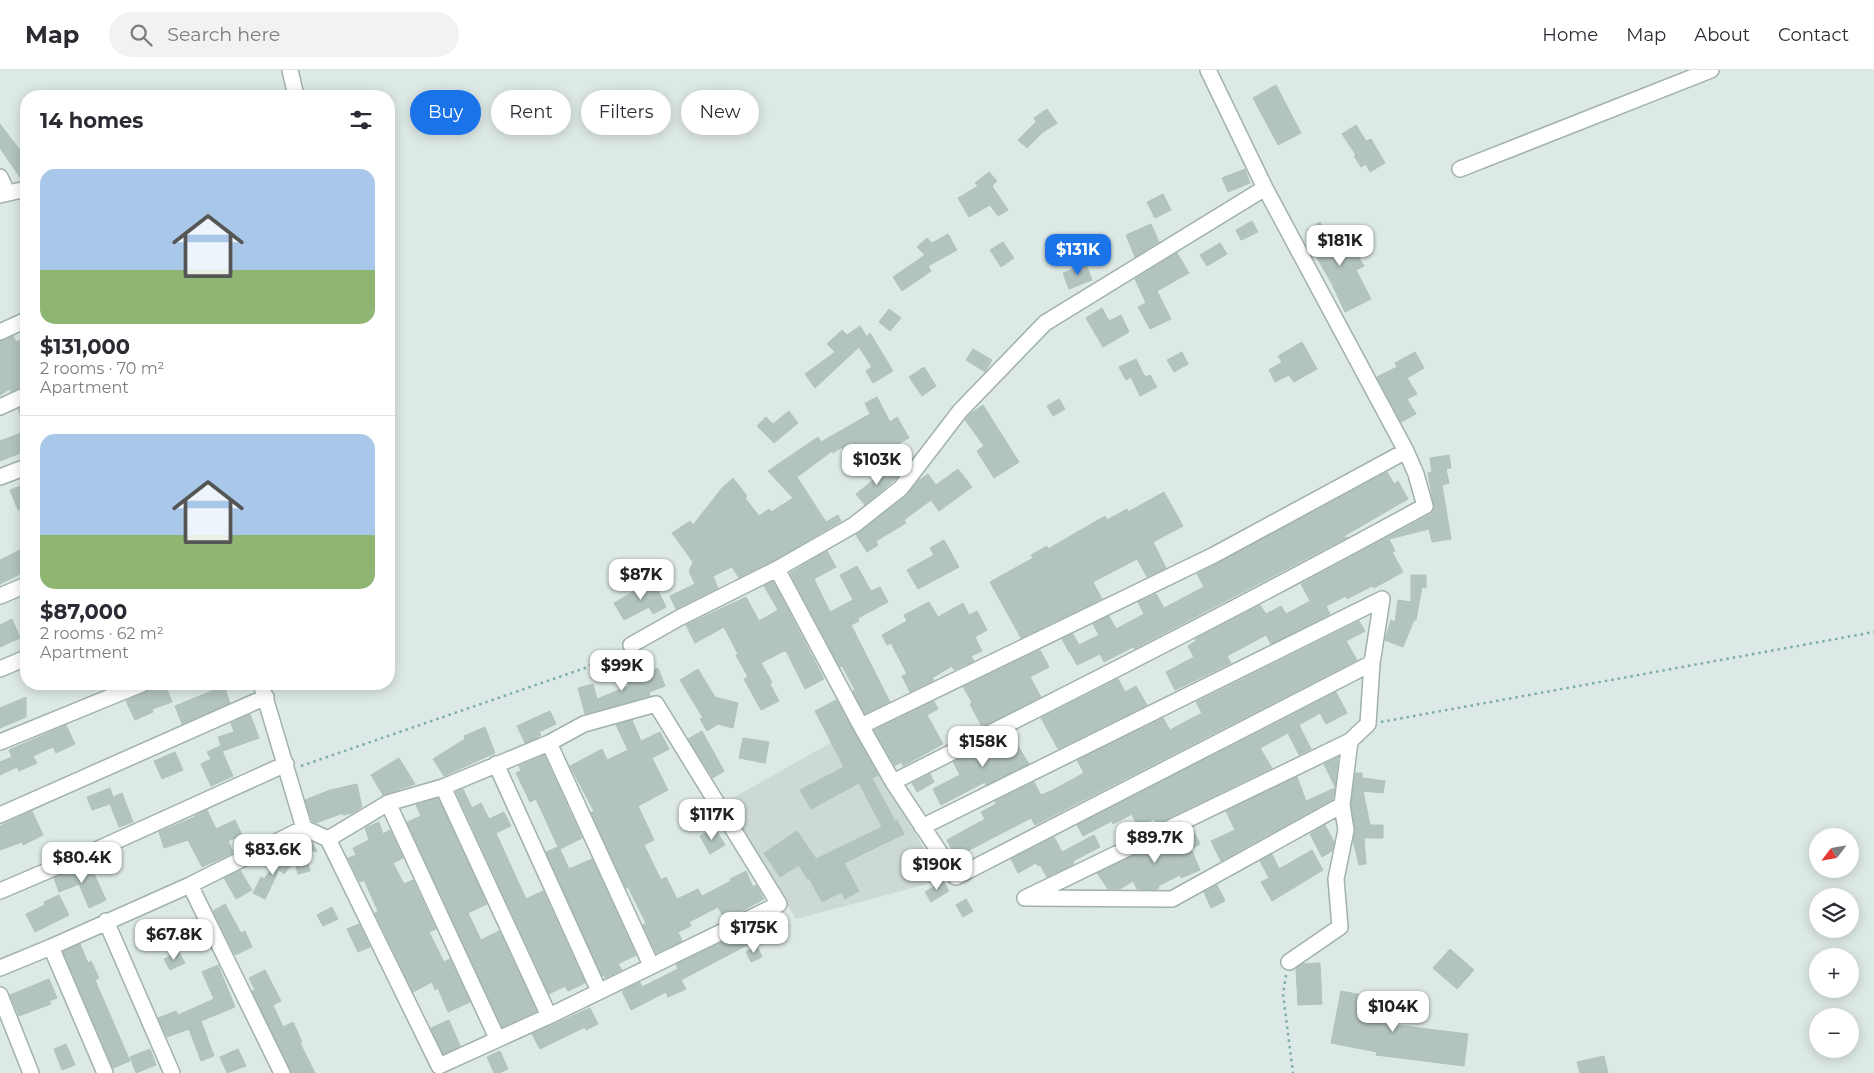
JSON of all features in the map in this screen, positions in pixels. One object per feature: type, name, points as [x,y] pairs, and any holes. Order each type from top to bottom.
[{"type":"street","points":[[290,70],[295,90]]},
{"type":"street","points":[[893,782],[1169,643],[1425,506],[1416,474],[1406,451],[1265,188],[1208,70]]},
{"type":"street","points":[[1460,169],[1711,70]]},
{"type":"street","points":[[0,177],[3,194],[20,190]]},
{"type":"street","points":[[631,645],[679,618],[777,569],[854,525],[901,488],[960,412],[1045,323],[1265,188]]},
{"type":"street","points":[[0,332],[20,323]]},
{"type":"street","points":[[0,407],[20,398]]},
{"type":"street","points":[[861,726],[1214,555],[1406,451]]},
{"type":"street","points":[[0,477],[20,469]]},
{"type":"street","points":[[777,569],[893,782],[956,877],[1372,663]]},
{"type":"street","points":[[0,596],[20,588]]},
{"type":"street","points":[[922,827],[1382,599],[1372,663],[1368,724],[1350,741],[1025,898],[1172,899],[1342,805]]},
{"type":"street","points":[[0,669],[20,661]]},
{"type":"street","points":[[0,742],[127,690]]},
{"type":"street","points":[[0,815],[263,691],[304,828],[328,839],[439,1066],[496,1038],[549,1016],[779,904],[656,704],[584,724],[549,743],[443,787],[388,803],[328,839]]},
{"type":"street","points":[[1288,962],[1340,927],[1336,879],[1346,830],[1342,805],[1350,741]]},
{"type":"street","points":[[549,743],[651,965]]},
{"type":"street","points":[[496,764],[599,990]]},
{"type":"street","points":[[0,891],[287,768]]},
{"type":"street","points":[[443,787],[549,1016]]},
{"type":"street","points":[[388,803],[496,1038]]},
{"type":"street","points":[[0,968],[190,885],[304,828]]},
{"type":"street","points":[[190,885],[282,1073]]},
{"type":"street","points":[[106,921],[172,1073]]},
{"type":"street","points":[[51,947],[106,1073]]},
{"type":"street","points":[[0,995],[31,1073]]},
{"type":"path","points":[[1368,724],[1874,632]]},
{"type":"path","points":[[287,768],[585,668],[631,645]]},
{"type":"path","points":[[1288,962],[1283,994],[1293,1073]]},
{"type":"shaded area","points":[[855,729],[942,880],[796,919],[726,802]]},
{"type":"building","points":[[1276,85],[1301,133],[1278,145],[1253,98]]},
{"type":"building","points":[[1047,109],[1057,123],[1042,133],[1027,148],[1018,140],[1036,122],[1034,118]]},
{"type":"building","points":[[0,124],[20,150],[20,177],[0,148]]},
{"type":"building","points":[[1356,125],[1366,141],[1371,139],[1385,163],[1370,172],[1366,164],[1361,167],[1354,156],[1356,155],[1342,134]]},
{"type":"building","points":[[1245,169],[1250,183],[1228,192],[1222,178]]},
{"type":"building","points":[[989,172],[997,181],[992,186],[1008,210],[998,216],[990,205],[969,217],[958,198],[978,186],[975,183]]},
{"type":"building","points":[[1163,194],[1171,210],[1155,218],[1147,202]]},
{"type":"building","points":[[1252,221],[1258,232],[1241,240],[1236,230]]},
{"type":"building","points":[[1320,222],[1330,241],[1344,233],[1364,266],[1356,270],[1371,299],[1345,312],[1313,251],[1317,249],[1307,230]]},
{"type":"building","points":[[1151,224],[1159,242],[1135,257],[1126,235]]},
{"type":"building","points":[[948,234],[957,250],[928,266],[931,271],[902,291],[893,277],[925,255],[917,247],[927,238],[932,243]]},
{"type":"building","points":[[1003,242],[1014,258],[1001,267],[990,250]]},
{"type":"building","points":[[1220,243],[1227,254],[1207,266],[1200,255]]},
{"type":"building","points":[[1177,253],[1189,273],[1157,291],[1171,319],[1150,329],[1138,307],[1146,303],[1135,279]]},
{"type":"building","points":[[1086,264],[1092,280],[1069,289],[1063,273]]},
{"type":"building","points":[[1102,308],[1109,321],[1121,315],[1129,332],[1103,347],[1086,318]]},
{"type":"building","points":[[889,309],[901,318],[890,331],[879,322]]},
{"type":"building","points":[[860,326],[867,337],[870,333],[893,371],[873,383],[866,371],[872,367],[859,347],[815,388],[805,374],[835,352],[827,344],[842,330],[847,335]]},
{"type":"building","points":[[13,336],[16,342],[20,340],[20,388],[11,392],[10,389],[0,395],[0,341]]},
{"type":"building","points":[[1302,342],[1317,369],[1294,382],[1289,375],[1275,382],[1269,370],[1282,362],[1278,356]]},
{"type":"building","points":[[973,349],[992,360],[985,372],[966,360]]},
{"type":"building","points":[[1182,352],[1188,364],[1174,372],[1167,360]]},
{"type":"building","points":[[1415,352],[1424,368],[1407,378],[1417,394],[1407,399],[1416,414],[1401,422],[1377,377],[1397,367],[1395,363]]},
{"type":"building","points":[[1136,359],[1145,377],[1150,375],[1157,387],[1140,396],[1131,377],[1126,380],[1119,367]]},
{"type":"building","points":[[924,367],[936,386],[922,396],[909,377]]},
{"type":"building","points":[[877,397],[890,422],[897,417],[909,438],[853,468],[842,447],[833,453],[832,451],[797,477],[826,522],[838,515],[841,521],[773,561],[739,578],[732,567],[713,576],[718,588],[676,609],[670,596],[695,584],[689,571],[693,562],[672,533],[690,521],[693,525],[722,488],[733,478],[759,516],[769,509],[771,512],[793,498],[768,471],[818,437],[821,442],[870,414],[865,403]]},
{"type":"building","points":[[1059,399],[1065,409],[1053,416],[1047,406]]},
{"type":"building","points":[[983,405],[1019,462],[994,478],[977,451],[984,446],[965,420],[971,413]]},
{"type":"building","points":[[789,411],[798,423],[774,443],[757,426],[766,417],[773,424]]},
{"type":"building","points":[[20,433],[20,453],[0,461],[0,441]]},
{"type":"building","points":[[1449,455],[1451,468],[1446,469],[1449,483],[1442,485],[1451,539],[1432,542],[1429,529],[1389,539],[1395,551],[1392,552],[1403,572],[1374,588],[1372,586],[1347,599],[1346,596],[1326,606],[1330,614],[1271,644],[1266,635],[1227,656],[1231,663],[1175,690],[1166,672],[1194,657],[1188,646],[1196,641],[1195,639],[1260,605],[1266,614],[1281,606],[1286,614],[1310,601],[1301,584],[1431,514],[1434,507],[1428,473],[1432,472],[1430,458]]},
{"type":"building","points":[[888,468],[898,477],[865,505],[856,494]]},
{"type":"building","points":[[958,469],[972,487],[939,511],[931,500],[904,520],[906,523],[876,541],[878,545],[867,552],[856,535],[907,495],[918,481],[928,474],[936,485]]},
{"type":"building","points":[[1387,472],[1394,484],[1398,481],[1408,499],[1344,536],[1345,538],[1348,537],[1134,649],[1133,647],[1104,662],[1100,654],[1077,665],[1069,652],[1062,639],[1073,634],[1079,645],[1099,635],[1093,624],[1109,616],[1116,629],[1144,614],[1138,602],[1156,594],[1164,608],[1204,587],[1197,574]]},
{"type":"building","points":[[20,486],[20,509],[18,510],[10,490]]},
{"type":"building","points":[[1164,492],[1183,526],[1153,542],[1166,568],[1147,577],[1137,559],[1093,582],[1102,599],[1021,638],[990,582],[1033,558],[1031,555],[1047,546],[1048,549],[1105,516],[1107,520],[1127,509],[1128,512]]},
{"type":"building","points":[[944,540],[959,567],[918,589],[907,570],[934,555],[930,548]]},
{"type":"building","points":[[20,550],[20,574],[0,584],[0,560]]},
{"type":"building","points":[[827,551],[836,567],[814,579],[830,612],[853,600],[840,575],[857,566],[871,591],[880,587],[888,602],[858,618],[859,621],[851,625],[890,702],[865,714],[853,691],[855,690],[842,666],[840,667],[790,573]]},
{"type":"building","points":[[1411,575],[1426,575],[1426,588],[1422,587],[1416,620],[1414,620],[1403,647],[1385,640],[1391,620],[1395,622],[1398,600],[1411,602]]},
{"type":"building","points":[[653,580],[666,607],[653,614],[649,607],[624,620],[614,603]]},
{"type":"building","points":[[773,581],[824,679],[805,689],[786,651],[782,652],[761,663],[772,682],[770,684],[779,701],[761,710],[744,679],[748,677],[724,627],[695,643],[686,625],[746,597],[759,621],[778,610],[764,586]]},
{"type":"building","points":[[929,602],[938,617],[963,603],[969,615],[977,611],[987,630],[975,637],[982,651],[971,656],[974,661],[954,670],[952,666],[932,678],[934,680],[910,692],[902,676],[907,674],[891,643],[887,645],[882,635],[907,621],[904,615]]},
{"type":"building","points":[[12,619],[20,638],[0,647],[0,625]]},
{"type":"building","points":[[1359,621],[1365,631],[1346,641],[1357,660],[1035,825],[1031,818],[956,857],[947,840],[985,819],[981,812],[996,804],[995,801],[1034,782],[1041,795],[1053,790],[1084,773],[1077,760],[1163,718],[1170,730],[1202,713],[1196,702]]},
{"type":"building","points":[[1040,650],[1049,667],[1030,677],[1041,697],[982,727],[970,704],[972,702],[963,687]]},
{"type":"building","points":[[658,668],[665,686],[649,692],[650,696],[585,714],[578,688],[593,684],[597,699],[629,686],[625,676],[642,670],[644,675]]},
{"type":"building","points":[[698,669],[715,697],[738,703],[733,728],[718,724],[707,731],[700,719],[703,718],[680,680]]},
{"type":"building","points":[[1118,679],[1125,692],[1136,686],[1147,705],[1058,749],[1041,718]]},
{"type":"building","points":[[148,690],[167,690],[172,702],[152,709],[153,712],[135,720],[126,701]]},
{"type":"building","points":[[214,690],[225,690],[230,703],[182,724],[175,706]]},
{"type":"building","points":[[1336,692],[1347,713],[1326,724],[1320,713],[1299,725],[1311,749],[1299,755],[1288,733],[1260,748],[1272,768],[1157,824],[1154,819],[1138,828],[1132,814],[1113,824],[1112,821],[1083,836],[1077,825]]},
{"type":"building","points":[[26,697],[26,717],[0,728],[0,708]]},
{"type":"building","points":[[836,700],[878,775],[872,778],[904,834],[844,863],[859,891],[845,899],[841,892],[822,902],[809,878],[807,879],[799,865],[780,877],[764,853],[797,831],[816,859],[882,827],[859,783],[811,809],[800,790],[844,767],[815,711]]},
{"type":"building","points":[[934,701],[938,709],[927,715],[943,744],[903,766],[901,762],[895,766],[874,730]]},
{"type":"building","points":[[550,711],[556,724],[539,732],[541,735],[525,743],[517,726]]},
{"type":"building","points":[[250,714],[259,738],[223,751],[218,737],[234,732],[231,723]]},
{"type":"building","points":[[632,720],[641,741],[660,732],[669,749],[652,758],[668,790],[638,806],[654,840],[644,845],[661,880],[666,877],[677,899],[698,889],[702,896],[746,871],[753,887],[756,885],[764,899],[725,920],[718,907],[689,922],[691,926],[678,932],[682,941],[656,953],[643,925],[646,923],[628,887],[626,888],[591,813],[594,811],[570,766],[602,749],[607,760],[628,750],[616,725]]},
{"type":"building","points":[[66,725],[75,744],[56,753],[53,747],[33,756],[37,763],[19,771],[17,767],[0,775],[0,762],[12,757],[9,750]]},
{"type":"building","points":[[485,727],[495,753],[444,776],[433,759],[465,739],[464,736]]},
{"type":"building","points":[[702,731],[724,771],[713,778],[688,739]]},
{"type":"building","points":[[1010,733],[1029,764],[986,785],[985,782],[941,805],[933,789],[960,775],[953,762]]},
{"type":"building","points":[[743,738],[769,742],[765,763],[739,758]]},
{"type":"building","points":[[220,746],[233,776],[211,786],[201,764],[211,759],[207,752]]},
{"type":"building","points":[[175,752],[183,770],[162,779],[154,761]]},
{"type":"building","points":[[544,755],[582,838],[560,849],[569,869],[592,859],[636,955],[618,964],[622,970],[605,978],[604,975],[602,976],[546,852],[558,847],[536,799],[530,802],[516,773],[521,771],[519,766]]},
{"type":"building","points":[[1338,757],[1338,759],[1335,787],[1324,764]]},
{"type":"building","points":[[399,758],[415,784],[383,795],[371,775]]},
{"type":"building","points":[[1355,773],[1362,773],[1362,778],[1385,781],[1383,793],[1363,791],[1370,825],[1383,825],[1383,838],[1364,838],[1366,864],[1359,865],[1353,840],[1355,829],[1351,805]]},
{"type":"building","points":[[930,774],[934,782],[917,792],[912,783]]},
{"type":"building","points":[[1297,777],[1306,801],[1335,788],[1333,799],[1221,861],[1211,841],[1235,830],[1226,811]]},
{"type":"building","points":[[357,784],[362,807],[353,813],[343,815],[343,813],[316,823],[312,821],[305,800],[330,790]]},
{"type":"building","points":[[110,788],[113,797],[122,793],[133,822],[119,827],[110,804],[92,810],[87,797]]},
{"type":"building","points":[[463,789],[472,808],[481,803],[489,819],[504,812],[511,826],[496,833],[526,899],[543,891],[585,983],[568,991],[565,986],[549,994],[456,792]]},
{"type":"building","points":[[438,798],[487,904],[468,913],[481,940],[499,931],[537,1011],[502,1027],[407,822],[421,816],[416,805]]},
{"type":"building","points":[[207,810],[216,829],[235,820],[242,835],[228,841],[233,852],[231,854],[202,867],[188,840],[164,848],[159,832]]},
{"type":"building","points":[[32,811],[43,835],[23,845],[22,842],[0,850],[0,826]]},
{"type":"building","points":[[379,822],[383,834],[390,830],[403,858],[393,863],[404,884],[413,880],[436,929],[429,932],[444,962],[450,959],[470,1002],[448,1012],[438,988],[435,990],[432,982],[413,992],[375,913],[378,911],[364,880],[360,882],[348,858],[356,855],[353,848],[369,840],[365,828]]},
{"type":"building","points":[[1325,825],[1334,842],[1332,851],[1322,857],[1310,834]]},
{"type":"building","points":[[715,828],[725,845],[710,854],[700,836]]},
{"type":"building","points":[[1192,828],[1200,844],[1191,849],[1200,870],[1181,878],[1180,875],[1158,886],[1159,888],[1155,890],[1137,889],[1133,881],[1120,889],[1108,889],[1097,873]]},
{"type":"building","points":[[1094,835],[1100,847],[1073,861],[1074,864],[1047,877],[1040,865],[1038,866],[1036,863],[1018,873],[1011,859],[1054,837],[1062,852]]},
{"type":"building","points":[[304,838],[312,842],[317,852],[304,848],[310,871],[298,874],[293,856],[297,842]]},
{"type":"building","points":[[1312,850],[1323,870],[1272,901],[1261,882],[1269,878],[1260,861],[1272,854],[1279,869]]},
{"type":"building","points":[[284,853],[294,862],[284,874],[279,870],[265,899],[253,893],[261,877],[264,879]]},
{"type":"building","points":[[89,863],[106,900],[89,908],[79,884],[59,892],[54,878]]},
{"type":"building","points":[[240,870],[252,890],[236,899],[224,878]]},
{"type":"building","points":[[943,881],[949,891],[931,902],[925,892]]},
{"type":"building","points":[[1217,885],[1225,901],[1211,908],[1204,892]]},
{"type":"building","points":[[59,895],[69,915],[35,932],[26,914],[45,905],[44,902]]},
{"type":"building","points":[[966,899],[973,911],[963,917],[956,905]]},
{"type":"building","points":[[225,904],[241,933],[245,931],[252,947],[235,955],[213,911]]},
{"type":"building","points":[[332,907],[338,919],[323,926],[317,915]]},
{"type":"building","points":[[782,913],[789,926],[778,931],[771,918]]},
{"type":"building","points":[[359,924],[370,947],[358,952],[347,929]]},
{"type":"building","points":[[745,931],[751,943],[681,980],[686,989],[668,997],[666,992],[631,1010],[622,991],[640,982],[642,987],[678,969],[676,964]]},
{"type":"building","points":[[80,944],[88,963],[91,961],[99,978],[95,980],[130,1061],[113,1068],[63,952]]},
{"type":"building","points":[[757,946],[762,957],[751,962],[746,952]]},
{"type":"building","points":[[1450,949],[1474,970],[1457,989],[1433,968]]},
{"type":"building","points":[[179,952],[185,963],[170,970],[164,959]]},
{"type":"building","points":[[1320,963],[1322,1004],[1298,1005],[1296,968],[1302,964]]},
{"type":"building","points":[[218,965],[235,1007],[201,1021],[214,1056],[201,1061],[189,1029],[167,1037],[158,1018],[176,1011],[178,1015],[214,999],[202,972]]},
{"type":"building","points":[[265,970],[281,1001],[273,1005],[283,1027],[293,1022],[302,1042],[300,1043],[315,1073],[292,1073],[252,991],[255,990],[249,978]]},
{"type":"building","points":[[49,979],[57,998],[49,1001],[51,1004],[19,1016],[10,995]]},
{"type":"building","points":[[1341,991],[1383,999],[1381,1008],[1397,1010],[1395,1025],[1468,1034],[1464,1066],[1376,1055],[1377,1052],[1331,1043]]},
{"type":"building","points":[[590,1008],[598,1024],[586,1030],[585,1027],[540,1049],[532,1034]]},
{"type":"building","points":[[449,1020],[460,1046],[443,1054],[431,1028]]},
{"type":"building","points":[[66,1044],[75,1065],[62,1070],[54,1049]]},
{"type":"building","points":[[150,1049],[156,1065],[136,1073],[130,1057]]},
{"type":"building","points":[[238,1049],[246,1066],[227,1073],[220,1057]]},
{"type":"building","points":[[500,1051],[508,1069],[494,1073],[487,1057]]},
{"type":"building","points":[[1604,1056],[1608,1073],[1580,1073],[1577,1062]]}]
